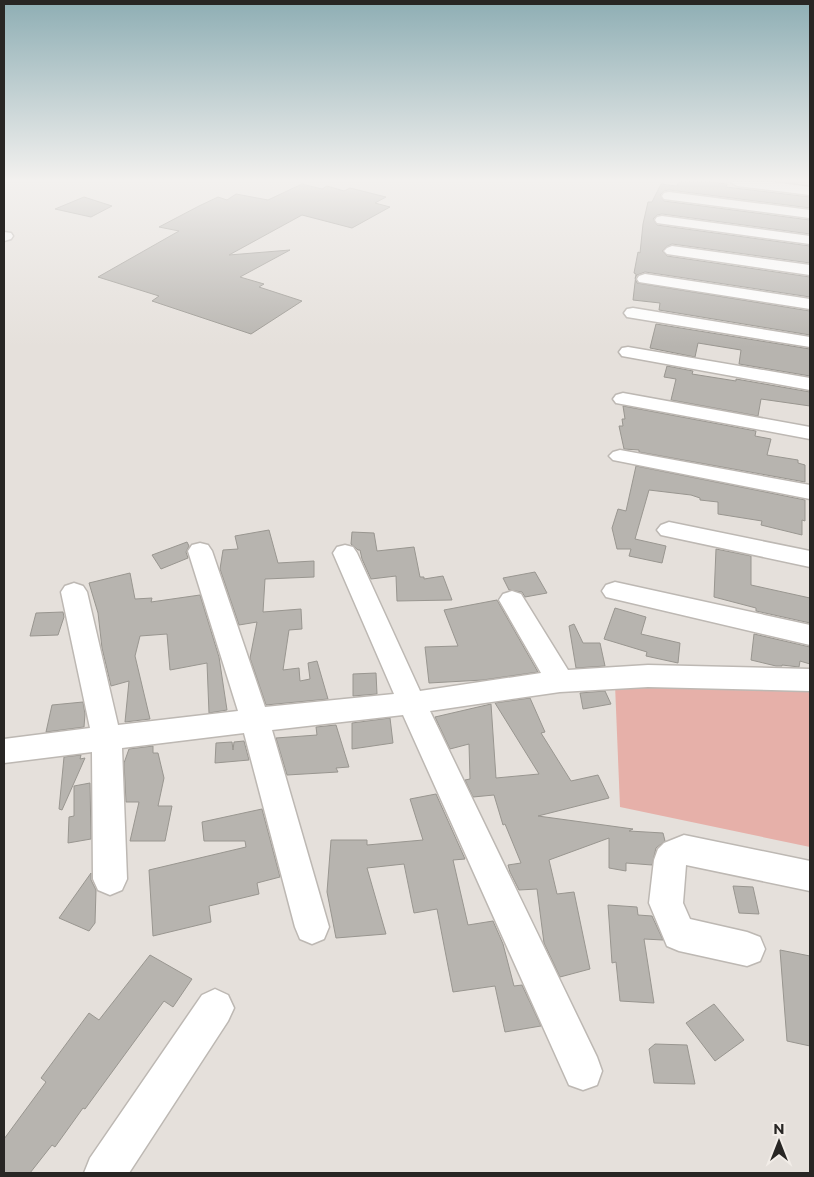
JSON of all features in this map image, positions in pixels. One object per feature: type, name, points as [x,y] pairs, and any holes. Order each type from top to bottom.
[{"type":"street","points":[[787,237],[810,240]]},
{"type":"street","points":[[672,251],[810,270]]},
{"type":"street","points":[[645,279],[810,304]]},
{"type":"street","points":[[633,313],[810,342]]},
{"type":"street","points":[[628,352],[810,384]]},
{"type":"street","points":[[623,399],[810,434]]},
{"type":"street","points":[[620,456],[810,492]]},
{"type":"street","points":[[669,530],[810,559]]},
{"type":"street","points":[[200,551],[255,720],[312,927]]},
{"type":"street","points":[[345,553],[412,703],[583,1071]]},
{"type":"street","points":[[615,591],[810,636]]},
{"type":"street","points":[[74,592],[107,740],[110,879]]},
{"type":"street","points":[[512,600],[560,681]]},
{"type":"street","points":[[4,752],[255,720],[412,703],[560,681],[648,676],[810,680]]},
{"type":"street","points":[[747,949],[679,934],[666,903],[670,860],[676,852],[684,850],[810,876]]},
{"type":"street","points":[[105,1173],[215,1008]]},
{"type":"shaded area","points":[[615,685],[810,690],[810,847],[620,807]]},
{"type":"building","points":[[169,237],[262,237],[229,255],[290,250],[240,277],[264,284],[259,287],[302,301],[251,334],[152,301],[159,296],[98,277]]},
{"type":"building","points":[[642,237],[744,237],[810,246],[810,263],[672,244],[662,251],[667,256],[810,277],[810,297],[645,272],[636,277],[634,273],[638,252],[640,253]]},
{"type":"building","points":[[635,279],[637,283],[810,311],[810,335],[659,310],[660,303],[633,300]]},
{"type":"building","points":[[656,324],[810,349],[810,376],[739,364],[741,350],[698,343],[695,357],[650,348]]},
{"type":"building","points":[[667,366],[693,371],[692,374],[736,381],[736,379],[810,392],[810,406],[761,399],[758,416],[671,400],[676,379],[664,377]]},
{"type":"building","points":[[623,406],[756,431],[755,436],[771,439],[767,455],[798,460],[798,463],[805,465],[805,482],[639,452],[639,450],[624,449],[619,426],[623,426],[622,419],[625,419]]},
{"type":"building","points":[[636,466],[805,500],[805,521],[802,520],[802,535],[761,525],[762,521],[718,514],[718,502],[700,500],[700,498],[691,495],[649,490],[635,539],[666,546],[662,563],[629,556],[631,549],[617,549],[612,528],[618,509],[626,511]]},
{"type":"building","points":[[269,530],[278,563],[314,561],[314,577],[265,579],[263,612],[301,609],[302,629],[289,630],[283,670],[299,668],[300,681],[310,679],[308,663],[317,661],[328,699],[266,705],[250,658],[257,622],[239,625],[220,569],[223,550],[238,549],[235,536]]},
{"type":"building","points":[[352,532],[374,533],[377,551],[414,547],[420,577],[424,577],[424,579],[443,576],[452,600],[397,601],[396,576],[371,579],[360,550],[351,544]]},
{"type":"building","points":[[187,542],[189,546],[186,552],[188,558],[161,569],[152,555]]},
{"type":"building","points":[[716,549],[751,556],[751,585],[810,598],[810,623],[756,611],[756,608],[714,597]]},
{"type":"building","points":[[535,572],[547,593],[525,597],[522,592],[509,590],[503,578]]},
{"type":"building","points":[[130,573],[135,599],[152,598],[151,602],[200,595],[219,657],[227,710],[209,713],[207,663],[170,670],[167,634],[140,636],[135,656],[150,719],[125,722],[129,681],[111,686],[102,648],[98,613],[89,583]]},
{"type":"building","points":[[497,600],[538,672],[483,680],[429,683],[425,647],[458,646],[444,610]]},
{"type":"building","points":[[615,608],[646,617],[641,634],[680,643],[678,663],[646,656],[647,652],[604,639]]},
{"type":"building","points":[[63,612],[64,617],[58,635],[30,636],[36,613]]},
{"type":"building","points":[[574,624],[583,643],[600,643],[605,666],[576,668],[569,626]]},
{"type":"building","points":[[754,634],[810,647],[810,664],[800,661],[799,667],[776,666],[751,660]]},
{"type":"building","points":[[376,673],[377,694],[353,696],[353,674]]},
{"type":"building","points":[[605,691],[611,704],[583,709],[580,693]]},
{"type":"building","points":[[530,698],[545,732],[541,733],[571,781],[598,775],[609,798],[538,816],[633,829],[629,831],[663,833],[665,841],[656,848],[652,865],[626,863],[626,871],[609,868],[609,838],[549,860],[557,894],[574,892],[590,969],[560,977],[544,943],[537,889],[519,890],[510,872],[508,865],[521,863],[505,824],[503,825],[494,795],[473,797],[465,780],[470,779],[469,744],[450,749],[435,717],[491,704],[496,778],[539,774],[495,703]]},
{"type":"building","points":[[83,702],[85,714],[84,727],[46,732],[52,705]]},
{"type":"building","points":[[390,718],[393,743],[352,749],[352,723]]},
{"type":"building","points":[[336,725],[349,767],[336,768],[338,772],[287,775],[276,738],[317,735],[316,727]]},
{"type":"building","points":[[244,741],[249,760],[215,763],[216,743],[232,742],[233,750],[234,742]]},
{"type":"building","points":[[153,746],[153,753],[158,753],[164,778],[158,806],[172,806],[165,841],[130,841],[139,802],[126,802],[124,763],[129,749]]},
{"type":"building","points":[[81,755],[80,759],[85,758],[62,810],[59,809],[64,757]]},
{"type":"building","points":[[90,783],[91,839],[68,843],[69,817],[74,816],[74,786]]},
{"type":"building","points":[[436,794],[465,859],[453,860],[468,925],[493,921],[503,944],[514,986],[522,985],[541,1026],[505,1032],[495,986],[453,992],[437,909],[414,913],[404,864],[367,868],[386,934],[336,938],[327,892],[331,840],[367,840],[367,845],[423,840],[410,799]]},
{"type":"building","points":[[262,809],[280,877],[257,883],[259,894],[209,906],[211,922],[153,936],[149,870],[246,847],[245,841],[204,841],[202,822]]},
{"type":"building","points":[[91,873],[91,880],[96,890],[95,923],[89,931],[59,918]]},
{"type":"building","points":[[733,886],[753,887],[759,914],[739,913]]},
{"type":"building","points":[[608,905],[637,907],[638,915],[652,916],[663,940],[644,939],[654,1003],[620,1001],[616,962],[612,963]]},
{"type":"building","points":[[780,950],[810,956],[810,1046],[787,1041]]},
{"type":"building","points":[[150,955],[192,979],[173,1007],[164,1001],[85,1109],[83,1108],[55,1147],[52,1145],[30,1173],[4,1173],[4,1139],[46,1082],[41,1078],[89,1013],[99,1020]]},
{"type":"building","points":[[714,1004],[744,1040],[715,1061],[686,1023]]},
{"type":"building","points":[[655,1044],[687,1045],[695,1084],[654,1083],[649,1049]]}]
